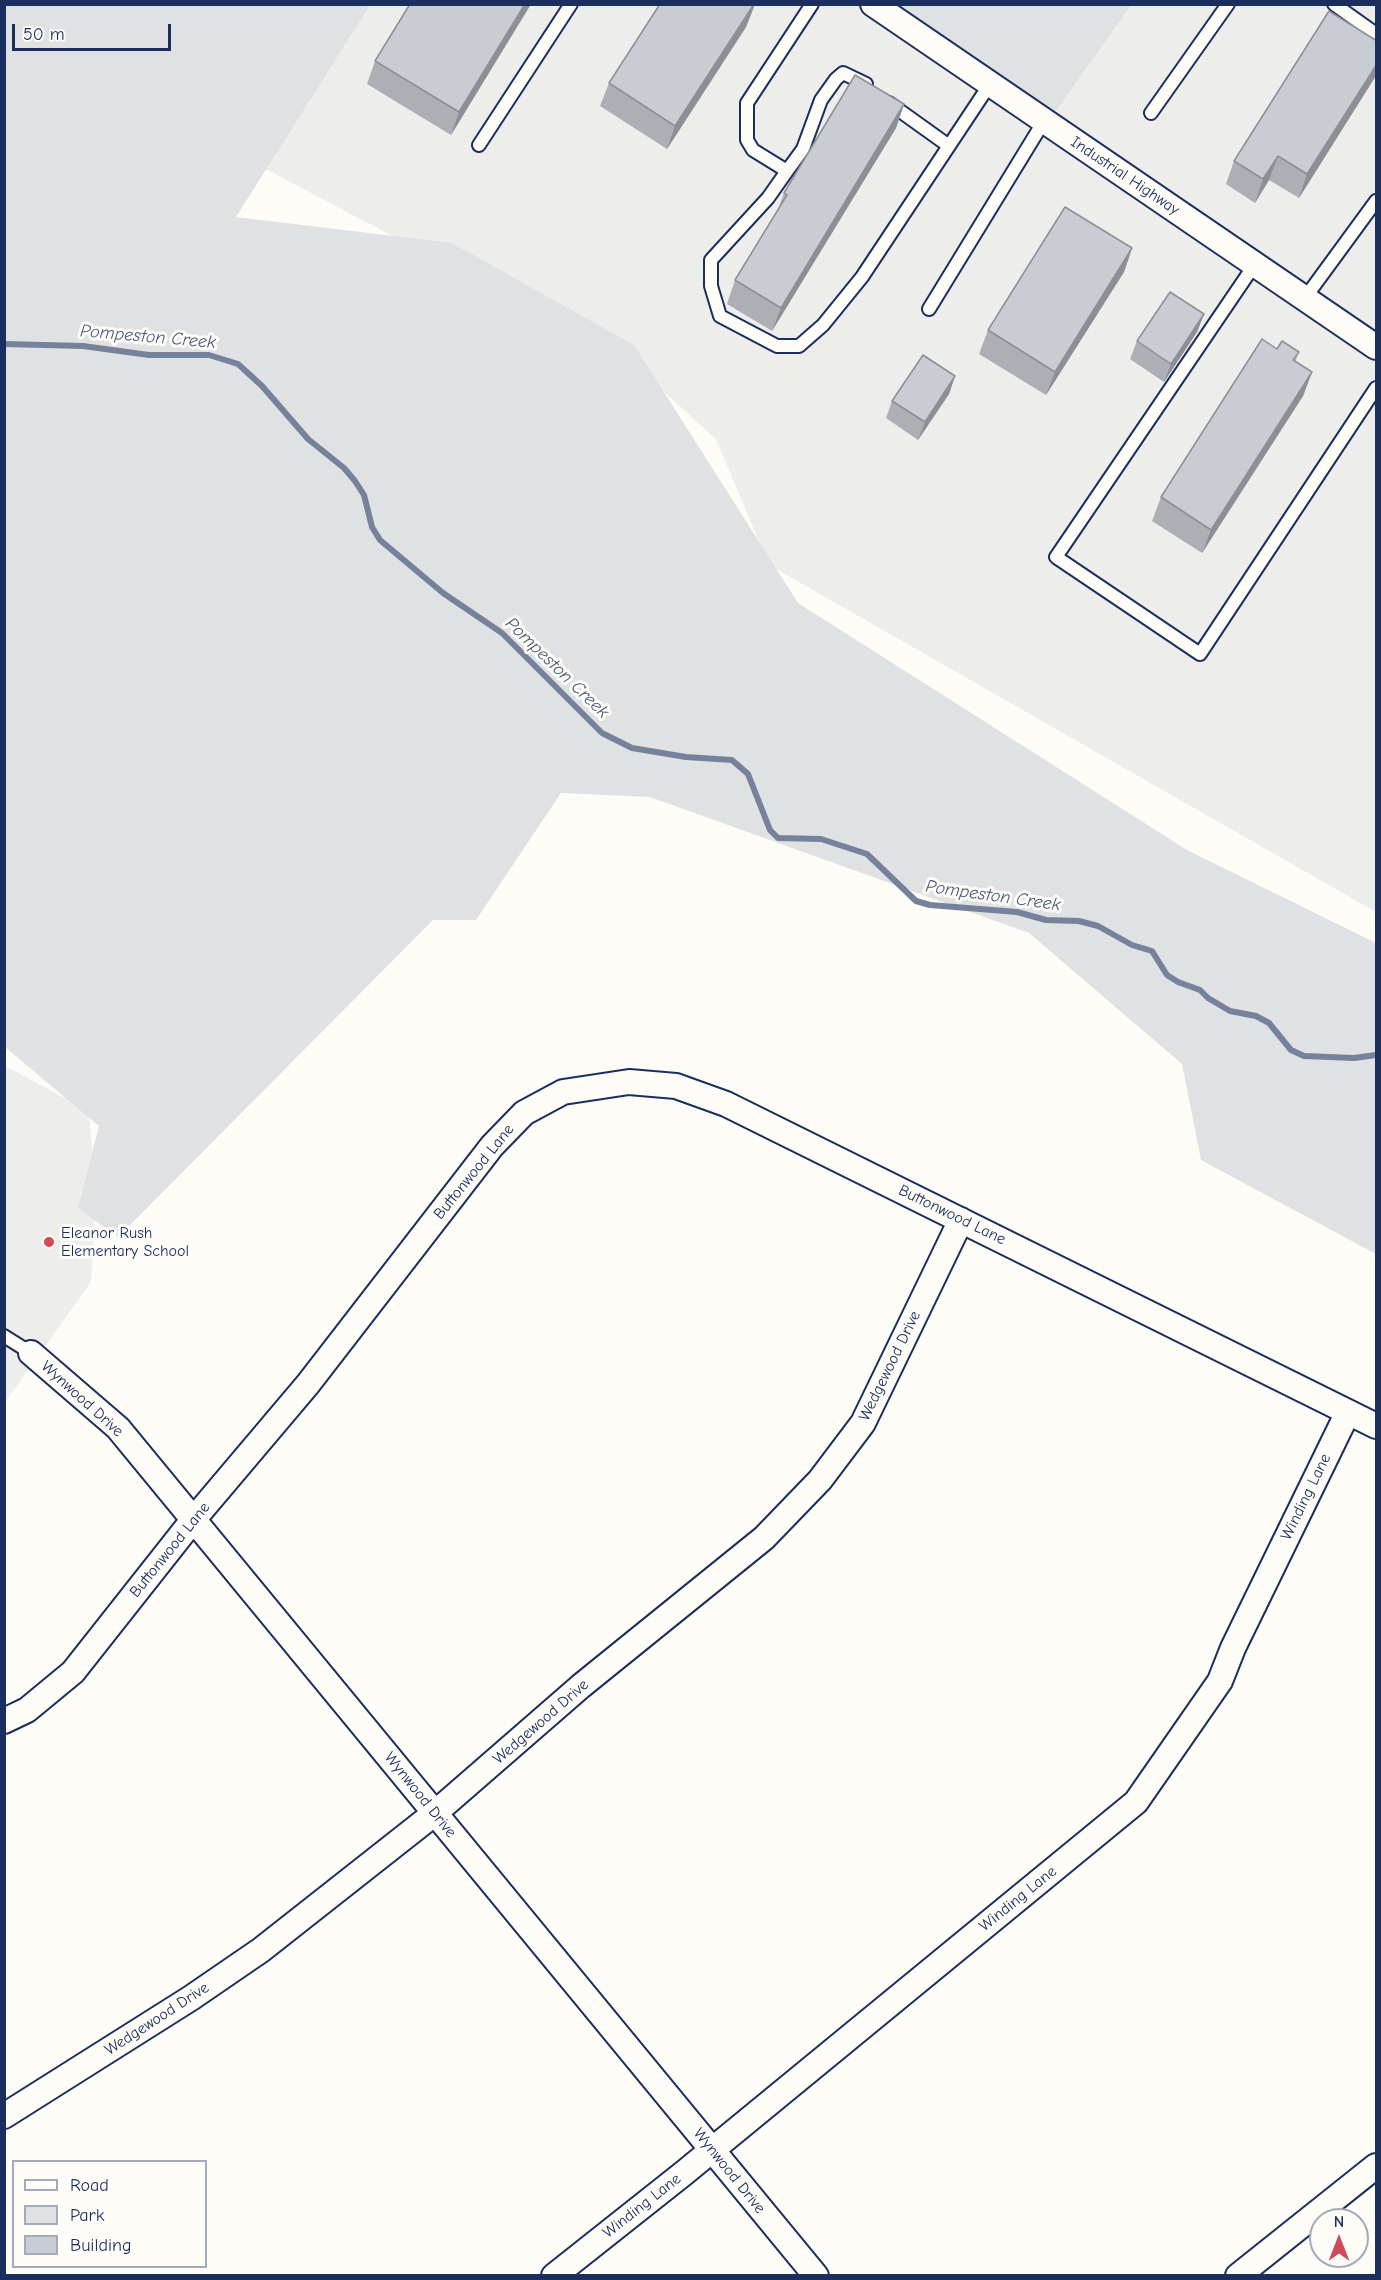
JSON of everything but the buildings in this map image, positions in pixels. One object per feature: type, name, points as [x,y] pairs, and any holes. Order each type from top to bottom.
[{"type":"street","name":"Industrial Highway","points":[[873,4],[1377,347]]},
{"type":"street","name":"Buttonwood Lane","points":[[4,1721],[27,1710],[73,1671],[193,1520],[308,1384],[492,1146],[524,1113],[563,1092],[629,1082],[676,1086],[726,1104],[1377,1426]]},
{"type":"street","name":"Wedgewood Drive","points":[[4,2116],[191,1998],[261,1950],[435,1813],[581,1686],[764,1538],[820,1480],[863,1423],[961,1220]]},
{"type":"street","name":"Wynwood Drive","points":[[31,1353],[118,1428],[816,2276]]},
{"type":"street","name":"Winding Lane","points":[[554,2276],[1136,1802],[1200,1715],[1220,1681],[1233,1648],[1348,1412]]},
{"type":"street","points":[[1238,2276],[1377,2166]]},
{"type":"lane","points":[[479,145],[571,4]]},
{"type":"lane","points":[[788,171],[753,150],[747,140],[747,103],[812,4]]},
{"type":"lane","points":[[1150,113],[1228,4]]},
{"type":"lane","points":[[1334,4],[1377,34]]},
{"type":"lane","points":[[949,146],[874,93],[867,84],[843,73],[821,100],[803,149],[788,171],[768,198],[711,260],[711,286],[720,316],[777,346],[800,346],[823,325],[862,277],[949,146],[990,84]]},
{"type":"lane","points":[[929,309],[1044,121]]},
{"type":"lane","points":[[1305,298],[1377,201]]},
{"type":"lane","points":[[1254,264],[1056,557],[1200,654],[1377,388]]},
{"type":"lane","name":"Wynwood Drive","points":[[4,1336],[31,1353]]},
{"type":"shaded area","points":[[5,4],[1376,5],[1376,912],[769,565],[716,439],[632,363],[245,158]]},
{"type":"shaded area","name":"Eleanor Rush Elementary School","points":[[5,1066],[89,1111],[96,1201],[91,1282],[5,1402]]},
{"type":"green space","points":[[4,5],[370,5],[236,217],[452,243],[634,345],[798,603],[1187,850],[1376,943],[1376,1254],[1201,1160],[1182,1064],[1029,933],[650,797],[561,793],[476,920],[433,920],[118,1237],[78,1208],[99,1126],[5,1047]]},
{"type":"green space","points":[[854,5],[1131,5],[1041,132]]},
{"type":"waterway","name":"Pompeston Creek","points":[[4,344],[83,346],[149,355],[209,355],[238,364],[262,386],[308,439],[344,468],[355,481],[364,495],[372,527],[380,540],[443,593],[502,633],[602,733],[632,748],[686,757],[732,760],[748,774],[770,830],[778,838],[821,839],[867,854],[916,901],[930,905],[1017,912],[1046,920],[1079,921],[1098,926],[1132,945],[1152,951],[1167,975],[1178,982],[1200,990],[1208,998],[1230,1011],[1256,1016],[1269,1023],[1291,1050],[1304,1056],[1354,1058],[1376,1055]]},
{"type":"place","name":"Eleanor Rush Elementary School","points":[[49,1242]]}]
